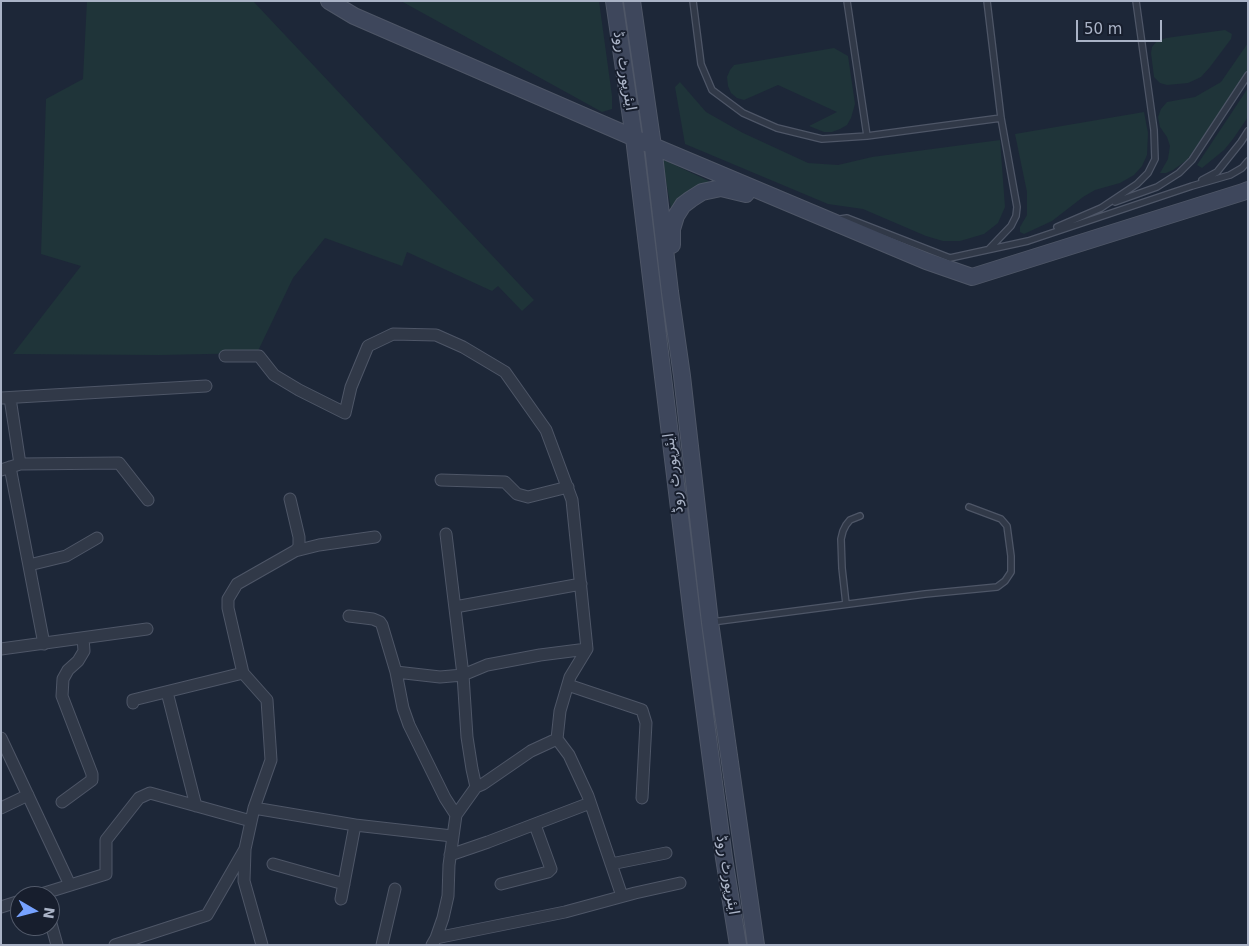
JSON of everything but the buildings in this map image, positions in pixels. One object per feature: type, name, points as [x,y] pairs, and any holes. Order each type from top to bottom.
[{"type":"main road","points":[[329,1],[354,16],[634,138],[796,207],[972,277],[1248,190]]},
{"type":"main road","name":"ایئرپورٹ روڈ","points":[[614,1],[634,138],[693,624],[724,858],[738,945]]},
{"type":"main road","name":"ایئرپورٹ روڈ","points":[[632,1],[653,146],[682,376],[710,622],[756,945]]},
{"type":"main road","points":[[670,292],[675,264],[671,241],[672,229],[676,216],[691,199],[702,192],[721,188],[736,190],[796,207]]},
{"type":"street","points":[[225,356],[259,356],[274,375],[299,390],[345,412],[351,387],[368,346],[393,334],[436,335],[463,347],[505,372],[546,430],[572,500],[587,649],[570,677],[560,712],[557,739],[569,755],[588,796],[622,896]]},
{"type":"street","points":[[44,644],[11,467],[6,398],[206,386]]},
{"type":"street","points":[[11,467],[119,463],[148,500]]},
{"type":"street","points":[[441,480],[505,482],[517,494],[528,498],[568,487]]},
{"type":"street","points":[[290,499],[299,537],[299,547],[295,551]]},
{"type":"street","points":[[446,534],[463,675],[467,737],[476,787]]},
{"type":"street","points":[[262,945],[244,881],[245,848],[251,821],[271,760],[267,700],[243,673],[228,608],[228,599],[237,584],[295,551],[319,545],[375,537]]},
{"type":"street","points":[[29,566],[66,556],[97,538]]},
{"type":"street","points":[[455,607],[581,584]]},
{"type":"street","points":[[349,616],[373,619],[382,625],[409,725],[445,798],[456,815]]},
{"type":"street","points":[[1,649],[147,629]]},
{"type":"street","points":[[62,802],[92,780],[92,774],[62,696],[63,679],[84,651],[83,638]]},
{"type":"street","points":[[396,672],[440,677],[463,675],[487,665],[540,655],[587,649]]},
{"type":"street","points":[[133,703],[134,700],[243,673]]},
{"type":"street","points":[[568,685],[642,710],[646,723],[642,798]]},
{"type":"street","points":[[167,692],[196,806]]},
{"type":"street","points":[[1,738],[70,885]]},
{"type":"street","points":[[557,739],[531,751],[476,787],[456,815],[450,855],[448,896],[434,941],[565,912],[622,896],[680,883]]},
{"type":"street","points":[[60,888],[106,874],[106,840],[139,798],[150,792],[251,821]]},
{"type":"street","points":[[1,808],[28,795]]},
{"type":"street","points":[[450,855],[590,803]]},
{"type":"street","points":[[254,808],[356,824],[452,836]]},
{"type":"street","points":[[341,899],[356,824]]},
{"type":"street","points":[[501,884],[548,872],[551,869],[535,825]]},
{"type":"street","points":[[115,945],[207,915],[245,848]]},
{"type":"street","points":[[611,864],[666,852]]},
{"type":"street","points":[[273,864],[344,884]]},
{"type":"street","points":[[382,945],[396,889]]},
{"type":"lane","points":[[693,1],[701,64],[712,90],[744,112],[777,128],[822,139],[867,136],[1001,118]]},
{"type":"lane","points":[[847,1],[867,136]]},
{"type":"lane","points":[[986,1],[1001,118],[1017,207],[1016,216],[1011,226],[988,250]]},
{"type":"lane","points":[[1106,205],[1137,184],[1156,159],[1154,130],[1136,1]]},
{"type":"lane","points":[[1028,241],[1106,205],[1157,187],[1179,173],[1192,160],[1248,75]]},
{"type":"lane","points":[[1192,186],[1217,172],[1248,131]]},
{"type":"lane","points":[[826,219],[847,218],[950,258],[1028,241],[1230,175],[1242,168],[1248,161]]},
{"type":"lane","points":[[693,624],[925,594],[997,587],[1005,582],[1010,572],[1011,556],[1007,526],[1001,519],[969,507]]},
{"type":"lane","points":[[846,604],[842,568],[842,531],[850,520],[860,516]]},
{"type":"green space","points":[[87,1],[253,1],[534,300],[522,311],[498,286],[492,291],[407,252],[402,266],[325,238],[293,278],[257,353],[159,355],[13,354],[81,266],[41,254],[46,99],[83,79]]},
{"type":"green space","points":[[401,1],[599,1],[612,96],[612,109],[602,112]]},
{"type":"green space","points":[[1225,30],[1232,34],[1231,39],[1201,77],[1188,83],[1167,85],[1160,83],[1154,77],[1151,53],[1152,47],[1156,42],[1166,38]]},
{"type":"green space","points":[[1248,43],[1248,69],[1192,153],[1187,160],[1173,170],[1160,173],[1168,159],[1170,146],[1167,137],[1160,127],[1158,117],[1161,109],[1167,102],[1195,97],[1221,82]]},
{"type":"green space","points":[[834,48],[848,56],[855,104],[847,125],[832,132],[824,132],[809,126],[837,112],[778,85],[744,100],[737,98],[731,93],[728,86],[727,77],[734,65]]},
{"type":"green space","points":[[680,82],[706,112],[743,133],[808,163],[838,165],[872,157],[1000,140],[1005,207],[998,223],[984,234],[960,241],[943,241],[926,236],[863,209],[828,204],[685,144],[675,87]]},
{"type":"green space","points":[[1248,88],[1248,117],[1224,150],[1202,168],[1197,165]]},
{"type":"green space","points":[[1144,112],[1148,133],[1147,155],[1142,166],[1134,175],[1120,183],[1095,190],[1052,221],[1024,234],[1020,232],[1020,227],[1027,215],[1027,192],[1015,134]]},
{"type":"green space","points":[[662,159],[713,183],[672,214]]}]
